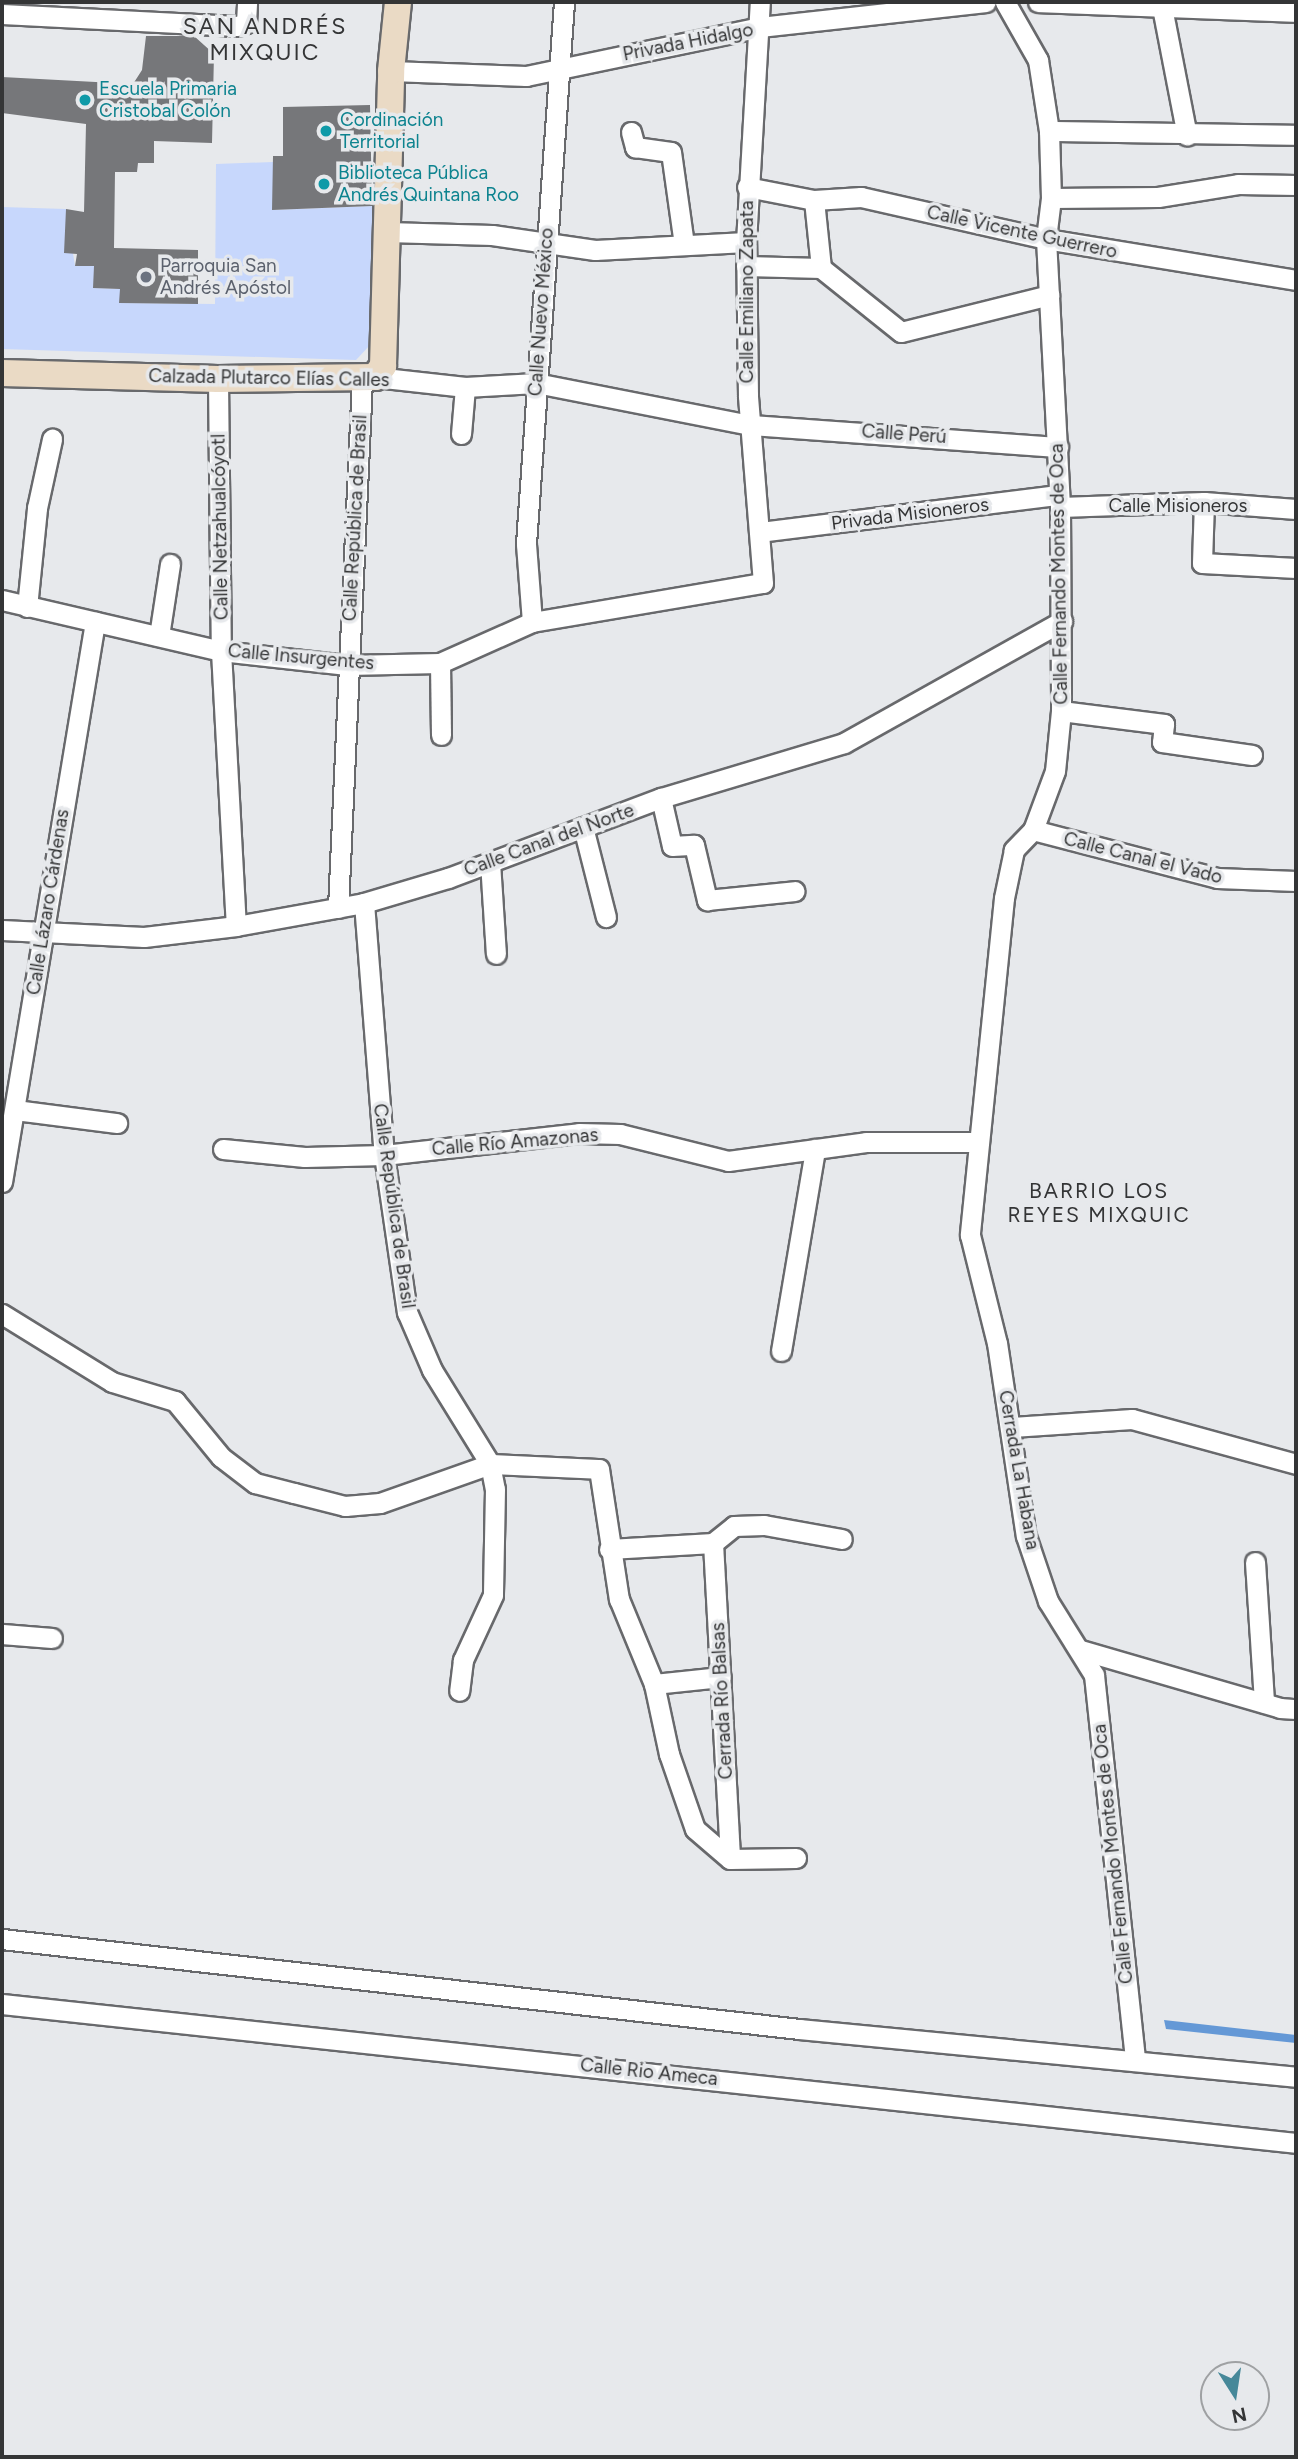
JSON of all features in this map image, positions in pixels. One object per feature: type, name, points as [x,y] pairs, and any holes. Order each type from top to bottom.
[{"type":"main road","points":[[368,378],[383,366],[391,71],[398,2]]},
{"type":"main road","name":"Calzada Plutarco Elías Calles","points":[[2,373],[218,379],[368,378]]},
{"type":"street","points":[[2,14],[97,9],[246,23],[247,2]]},
{"type":"street","name":"Calle Nuevo México","points":[[532,622],[526,544],[564,2]]},
{"type":"street","name":"Calle Emiliano Zapata","points":[[760,2],[747,187],[746,266],[750,425],[763,583]]},
{"type":"street","name":"Privada Hidalgo","points":[[391,71],[526,76],[760,27],[986,2]]},
{"type":"street","name":"Calle Fernando Montes de Oca","points":[[978,1142],[1004,898],[1014,850],[1033,830],[1055,771],[1061,710],[1060,501],[1046,239],[1051,198],[1049,131],[1038,60],[1005,2]]},
{"type":"street","points":[[1038,2],[1296,12]]},
{"type":"street","points":[[1161,5],[1187,136]]},
{"type":"street","points":[[1049,131],[1187,136],[1296,135]]},
{"type":"street","points":[[631,132],[635,147],[671,152],[684,243]]},
{"type":"street","points":[[1051,198],[1158,197],[1238,184],[1296,185]]},
{"type":"street","name":"Calle Vicente Guerrero","points":[[747,187],[814,200],[861,197],[1046,239],[1296,280]]},
{"type":"street","points":[[814,200],[821,268]]},
{"type":"street","points":[[387,232],[492,235],[546,245],[595,250],[684,243],[746,242]]},
{"type":"street","points":[[746,266],[821,268],[901,332],[1049,295]]},
{"type":"street","name":"Calzada Plutarco Elías Calles","points":[[368,378],[465,387],[536,383]]},
{"type":"street","name":"Calle República de Brasil","points":[[338,908],[347,665],[368,378]]},
{"type":"street","name":"Calle Netzahualcóyotl","points":[[218,379],[221,651],[236,926]]},
{"type":"street","name":"Calle Perú","points":[[536,383],[750,425],[1058,447]]},
{"type":"street","points":[[461,434],[465,387]]},
{"type":"street","points":[[27,607],[37,508],[52,439]]},
{"type":"street","name":"Privada Misioneros","points":[[760,532],[1060,501]]},
{"type":"street","name":"Calle Misioneros","points":[[1060,501],[1205,502],[1296,509]]},
{"type":"street","points":[[1205,502],[1202,563],[1296,568]]},
{"type":"street","points":[[159,636],[170,564]]},
{"type":"street","name":"Calle Insurgentes","points":[[2,600],[221,651],[347,665],[440,663],[532,622],[763,583]]},
{"type":"street","name":"Calle Canal del Norte","points":[[2,930],[41,936],[144,937],[236,926],[364,903],[490,862],[662,798],[845,743],[1062,621]]},
{"type":"street","name":"Calle Lázaro Cárdenas","points":[[2,1182],[95,622]]},
{"type":"street","points":[[440,663],[440,735]]},
{"type":"street","points":[[1061,710],[1164,724],[1162,742],[1251,755]]},
{"type":"street","points":[[662,798],[672,846],[694,845],[707,900],[795,891]]},
{"type":"street","points":[[583,827],[606,917]]},
{"type":"street","name":"Calle Canal el Vado","points":[[1033,830],[1217,878],[1296,881]]},
{"type":"street","points":[[490,862],[496,954]]},
{"type":"street","name":"Calle República de Brasil","points":[[364,903],[384,1155],[407,1312],[432,1370],[490,1464],[495,1489],[493,1595],[463,1660],[459,1691]]},
{"type":"street","points":[[15,1110],[117,1123]]},
{"type":"street","name":"Calle Río Amazonas","points":[[223,1149],[305,1157],[384,1155],[579,1133],[620,1134],[729,1161],[866,1142],[978,1142]]},
{"type":"street","name":"Cerrada La Habana","points":[[978,1142],[970,1235],[1012,1427],[1026,1535],[1048,1601],[1081,1650]]},
{"type":"street","points":[[781,1351],[815,1149]]},
{"type":"street","points":[[2,1314],[112,1382],[175,1401],[221,1457],[255,1483],[345,1506],[380,1503],[490,1464],[599,1469],[609,1549],[619,1599],[654,1684],[669,1754],[695,1829],[730,1859],[796,1858]]},
{"type":"street","points":[[1012,1427],[1132,1419],[1296,1464]]},
{"type":"street","points":[[609,1549],[713,1543],[734,1526],[764,1525],[842,1539]]},
{"type":"street","name":"Cerrada Río Balsas","points":[[713,1543],[730,1859]]},
{"type":"street","points":[[1255,1562],[1264,1703]]},
{"type":"street","points":[[2,1634],[52,1637]]},
{"type":"street","points":[[1081,1650],[1264,1703],[1296,1709]]},
{"type":"street","name":"Calle Fernando Montes de Oca","points":[[1081,1650],[1094,1675],[1135,2061]]},
{"type":"street","points":[[654,1684],[720,1677]]},
{"type":"street","points":[[2,1939],[799,2029],[1296,2077]]},
{"type":"street","name":"Calle Rio Ameca","points":[[2,2004],[1296,2143]]},
{"type":"shaded area","points":[[273,162],[273,210],[374,206],[371,344],[356,360],[2,349],[2,207],[66,209],[75,266],[94,266],[94,288],[120,289],[120,303],[215,304],[216,164]]},
{"type":"water","points":[[1164,2020],[1296,2035],[1296,2043],[1166,2029]]},
{"type":"building","points":[[146,36],[194,36],[214,54],[212,143],[154,141],[154,163],[138,163],[137,172],[115,172],[114,248],[198,250],[198,304],[119,303],[120,289],[93,288],[94,266],[75,266],[77,254],[64,253],[66,209],[84,212],[86,124],[2,113],[2,77],[133,84],[142,70]]},
{"type":"building","points":[[370,105],[372,206],[272,210],[273,156],[283,156],[283,107]]},
{"type":"place","name":"Escuela Primaria Cristobal Colón","points":[[85,100]]},
{"type":"place","name":"Cordinación Territorial","points":[[326,131]]},
{"type":"place","name":"Biblioteca Pública Andrés Quintana Roo","points":[[324,184]]},
{"type":"place","name":"Parroquia San Andrés Apóstol","points":[[146,277]]},
{"type":"district","name":"SAN ANDRÉS MIXQUIC","points":[[265,39]]},
{"type":"district","name":"BARRIO LOS REYES MIXQUIC","points":[[1099,1203]]}]
